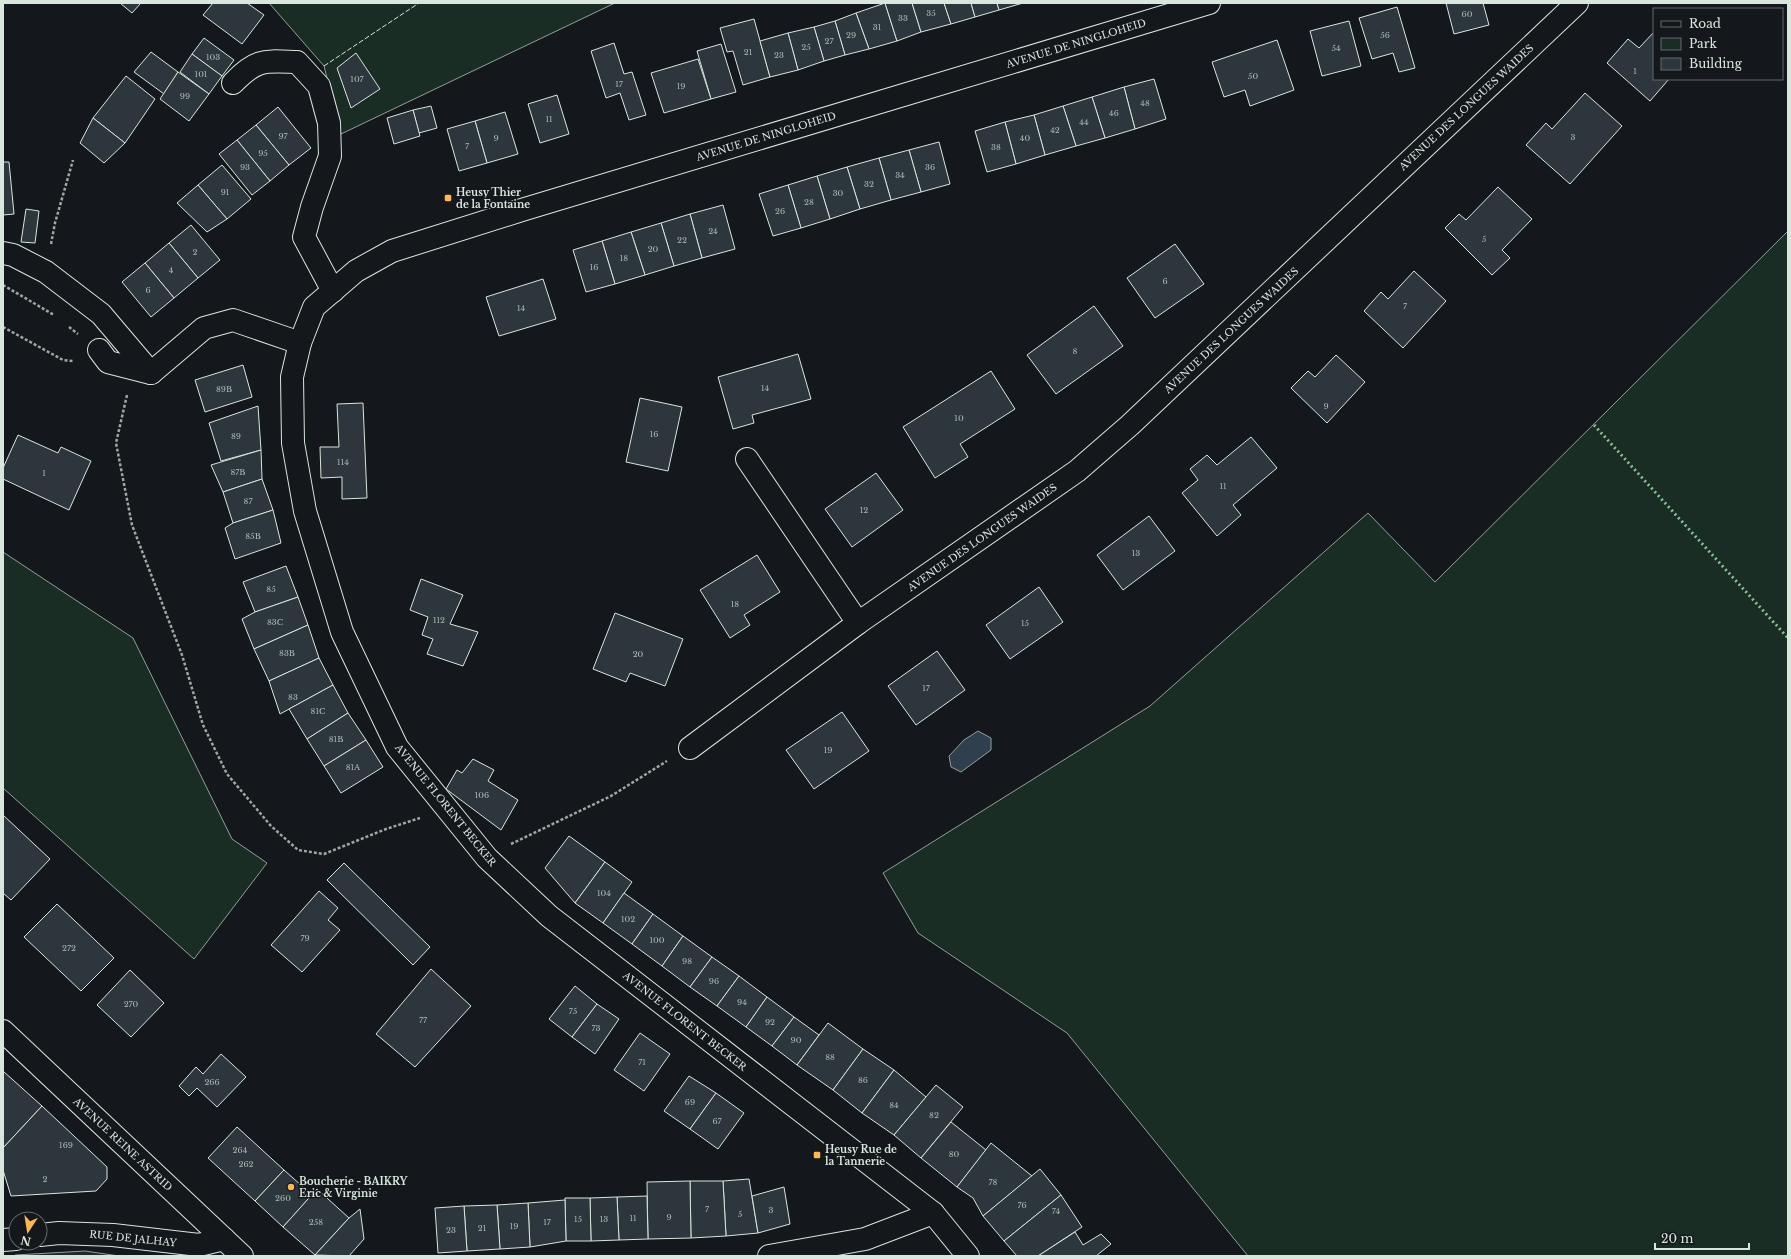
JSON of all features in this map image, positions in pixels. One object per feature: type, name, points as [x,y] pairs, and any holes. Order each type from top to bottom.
[{"type":"street","name":"AVENUE DE NINGLOHEID","points":[[333,291],[356,271],[392,251],[533,206],[1209,3]]},
{"type":"street","name":"AVENUE DES LONGUES WAIDES","points":[[690,748],[858,623],[1077,471],[1130,425],[1577,3]]},
{"type":"street","points":[[233,83],[245,71],[263,61],[298,62],[319,86],[329,123],[330,156],[312,207],[304,237],[333,291]]},
{"type":"street","points":[[3,253],[13,255],[46,272],[101,314],[151,372]]},
{"type":"street","name":"AVENUE FLORENT BECKER","points":[[333,291],[314,307],[300,344],[292,377],[294,443],[305,511],[342,632],[398,747],[487,858],[549,916],[933,1213],[968,1256]]},
{"type":"street","points":[[151,372],[204,328],[232,320],[300,344]]},
{"type":"street","points":[[103,356],[151,372]]},
{"type":"street","points":[[746,459],[858,623]]},
{"type":"street","name":"AVENUE REINE ASTRID","points":[[3,1031],[242,1256]]},
{"type":"street","points":[[768,1256],[864,1239],[933,1213]]},
{"type":"street","name":"RUE DE JALHAY","points":[[48,1234],[59,1233],[113,1235],[199,1246],[224,1239]]},
{"type":"path","points":[[46,272],[55,223],[73,160]]},
{"type":"path","points":[[3,285],[55,316]]},
{"type":"path","points":[[68,326],[103,356]]},
{"type":"path","points":[[3,327],[63,360],[103,356]]},
{"type":"path","points":[[151,372],[142,374],[127,394],[116,443],[132,525],[182,655],[203,725],[226,774],[271,826],[298,850],[324,854],[446,807]]},
{"type":"path","points":[[524,837],[610,796],[690,748]]},
{"type":"green space","points":[[269,3],[615,3],[341,134],[324,66]]},
{"type":"green space","points":[[1788,231],[1788,1256],[1248,1256],[1067,1033],[918,933],[883,873],[1150,706],[1368,513],[1435,582]]},
{"type":"green space","points":[[3,552],[133,638],[232,839],[267,863],[194,959],[3,788]]},
{"type":"shaded area","points":[[85,1251],[119,1256],[15,1256],[15,1255]]},
{"type":"water","points":[[978,731],[991,738],[991,750],[961,772],[951,767],[949,756],[964,740]]},
{"type":"building","points":[[120,3],[141,3],[132,13]]},
{"type":"building","points":[[213,3],[247,3],[264,15],[242,44],[203,15]]},
{"type":"building","points":[[885,3],[897,41],[869,49],[856,13]]},
{"type":"building","points":[[885,3],[912,3],[921,32],[897,41]]},
{"type":"building","points":[[912,3],[944,3],[951,24],[921,32]]},
{"type":"building","points":[[944,3],[971,3],[975,17],[951,24]]},
{"type":"building","points":[[971,3],[997,3],[999,10],[975,17]]},
{"type":"building","points":[[997,3],[1023,3],[999,10]]},
{"type":"building","points":[[1446,3],[1483,3],[1489,25],[1454,34]]},
{"type":"building","points":[[1397,7],[1415,68],[1399,72],[1393,53],[1372,59],[1359,18]]},
{"type":"building","points":[[856,13],[869,49],[845,55],[835,21]]},
{"type":"building","points":[[754,19],[770,77],[743,85],[733,51],[727,52],[720,28]]},
{"type":"building","points":[[835,21],[845,55],[824,61],[814,27]]},
{"type":"building","points":[[1349,21],[1361,66],[1322,76],[1310,31]]},
{"type":"building","points":[[814,27],[824,61],[798,70],[788,33]]},
{"type":"building","points":[[788,33],[798,70],[770,77],[760,41]]},
{"type":"building","points":[[1653,33],[1653,80],[1668,80],[1650,101],[1607,63],[1628,39],[1639,48]]},
{"type":"building","points":[[204,38],[234,60],[222,76],[192,54]]},
{"type":"building","points":[[1277,40],[1294,90],[1250,106],[1245,90],[1224,97],[1212,62]]},
{"type":"building","points":[[614,43],[624,74],[632,72],[646,115],[629,120],[620,93],[606,98],[591,51]]},
{"type":"building","points":[[721,44],[736,92],[711,99],[697,51]]},
{"type":"building","points":[[151,52],[178,72],[164,94],[134,72]]},
{"type":"building","points":[[356,53],[380,89],[351,108],[337,68]]},
{"type":"building","points":[[192,54],[222,76],[209,94],[180,72]]},
{"type":"building","points":[[698,59],[711,99],[664,113],[651,73]]},
{"type":"building","points":[[178,72],[209,94],[189,121],[160,99]]},
{"type":"building","points":[[126,76],[155,99],[125,143],[93,118]]},
{"type":"building","points":[[1154,79],[1166,119],[1135,129],[1124,87]]},
{"type":"building","points":[[1124,87],[1135,129],[1105,138],[1092,97]]},
{"type":"building","points":[[1585,93],[1622,126],[1570,184],[1526,145],[1546,123],[1552,129]]},
{"type":"building","points":[[557,95],[569,134],[540,143],[528,104]]},
{"type":"building","points":[[1092,97],[1105,138],[1076,146],[1063,106]]},
{"type":"building","points":[[431,106],[437,128],[419,133],[413,110]]},
{"type":"building","points":[[1063,106],[1076,146],[1045,155],[1034,115]]},
{"type":"building","points":[[278,107],[311,148],[289,165],[256,125]]},
{"type":"building","points":[[413,110],[420,136],[394,144],[387,118]]},
{"type":"building","points":[[505,112],[518,154],[487,163],[475,121]]},
{"type":"building","points":[[1034,115],[1045,155],[1016,164],[1005,122]]},
{"type":"building","points":[[93,118],[125,143],[104,163],[80,143]]},
{"type":"building","points":[[475,121],[487,163],[459,171],[447,129]]},
{"type":"building","points":[[1005,122],[1016,164],[987,172],[975,131]]},
{"type":"building","points":[[256,125],[289,165],[270,181],[237,140]]},
{"type":"building","points":[[237,140],[270,181],[252,195],[219,154]]},
{"type":"building","points":[[939,142],[950,184],[921,192],[909,150]]},
{"type":"building","points":[[909,150],[921,192],[891,200],[879,158]]},
{"type":"building","points":[[879,158],[891,200],[860,209],[847,167]]},
{"type":"building","points":[[3,162],[9,162],[14,214],[3,215]]},
{"type":"building","points":[[222,165],[251,199],[227,219],[198,185]]},
{"type":"building","points":[[847,167],[860,209],[830,219],[817,176]]},
{"type":"building","points":[[817,176],[830,219],[801,228],[788,185]]},
{"type":"building","points":[[198,185],[227,219],[207,232],[177,203]]},
{"type":"building","points":[[788,185],[801,228],[773,236],[759,194]]},
{"type":"building","points":[[1498,187],[1532,219],[1502,250],[1510,258],[1492,275],[1445,228],[1459,214],[1466,220]]},
{"type":"building","points":[[723,205],[735,249],[702,258],[690,214]]},
{"type":"building","points":[[26,209],[39,211],[35,243],[21,242]]},
{"type":"building","points":[[690,214],[702,258],[674,266],[661,223]]},
{"type":"building","points":[[661,223],[674,266],[645,275],[631,232]]},
{"type":"building","points":[[191,225],[220,260],[198,278],[169,243]]},
{"type":"building","points":[[631,232],[645,275],[615,284],[602,241]]},
{"type":"building","points":[[602,241],[615,284],[586,292],[573,250]]},
{"type":"building","points":[[169,243],[198,278],[174,298],[145,263]]},
{"type":"building","points":[[1175,244],[1204,284],[1155,318],[1127,278]]},
{"type":"building","points":[[145,263],[174,298],[151,317],[122,282]]},
{"type":"building","points":[[1414,271],[1446,301],[1403,348],[1364,311],[1381,292],[1388,299]]},
{"type":"building","points":[[543,279],[556,319],[499,336],[486,297]]},
{"type":"building","points":[[1094,306],[1123,346],[1056,394],[1027,355]]},
{"type":"building","points":[[798,354],[811,399],[752,415],[754,423],[733,429],[718,377]]},
{"type":"building","points":[[1336,355],[1365,382],[1327,423],[1291,388],[1308,371],[1315,377]]},
{"type":"building","points":[[243,365],[252,397],[205,412],[195,380]]},
{"type":"building","points":[[991,371],[1015,409],[960,444],[968,457],[935,478],[903,427]]},
{"type":"building","points":[[640,398],[682,407],[668,471],[626,462]]},
{"type":"building","points":[[363,403],[367,498],[342,499],[342,477],[321,478],[320,447],[339,447],[337,404]]},
{"type":"building","points":[[258,406],[261,450],[221,461],[209,423]]},
{"type":"building","points":[[18,435],[58,453],[61,447],[91,461],[69,510],[3,479],[3,468]]},
{"type":"building","points":[[1251,437],[1277,468],[1233,505],[1241,515],[1217,536],[1182,493],[1198,480],[1190,469],[1207,455],[1217,465]]},
{"type":"building","points":[[261,450],[262,479],[223,492],[211,465]]},
{"type":"building","points":[[876,473],[903,510],[852,547],[825,509]]},
{"type":"building","points":[[262,479],[273,510],[233,523],[223,492]]},
{"type":"building","points":[[273,510],[281,543],[235,559],[225,528],[233,523]]},
{"type":"building","points":[[1149,516],[1175,551],[1123,590],[1097,555]]},
{"type":"building","points":[[757,555],[780,592],[744,615],[750,625],[730,638],[700,590]]},
{"type":"building","points":[[286,566],[298,597],[255,612],[243,582]]},
{"type":"building","points":[[421,579],[463,595],[450,624],[478,632],[463,666],[427,654],[433,639],[422,635],[428,617],[410,610]]},
{"type":"building","points":[[1039,587],[1063,622],[1010,659],[986,625]]},
{"type":"building","points":[[298,597],[308,625],[254,649],[242,619],[255,612]]},
{"type":"building","points":[[615,613],[683,639],[665,686],[630,673],[626,682],[593,669]]},
{"type":"building","points":[[308,625],[319,658],[269,681],[254,649]]},
{"type":"building","points":[[937,651],[965,690],[916,725],[888,686]]},
{"type":"building","points":[[319,658],[333,685],[280,714],[269,681]]},
{"type":"building","points":[[333,685],[348,713],[307,739],[289,709]]},
{"type":"building","points":[[842,712],[869,751],[814,789],[786,750]]},
{"type":"building","points":[[348,713],[366,740],[324,766],[307,739]]},
{"type":"building","points":[[366,740],[383,767],[341,793],[324,766]]},
{"type":"building","points":[[473,759],[494,770],[488,781],[518,800],[501,830],[446,789],[457,770],[462,773]]},
{"type":"building","points":[[3,815],[50,859],[11,900],[3,893]]},
{"type":"building","points":[[569,836],[605,862],[575,903],[545,868]]},
{"type":"building","points":[[605,862],[632,882],[603,923],[575,903]]},
{"type":"building","points":[[344,863],[430,947],[413,965],[327,880]]},
{"type":"building","points":[[319,891],[338,908],[328,920],[340,930],[302,972],[271,945]]},
{"type":"building","points":[[624,893],[653,914],[632,944],[603,923]]},
{"type":"building","points":[[57,904],[114,958],[81,991],[24,937]]},
{"type":"building","points":[[653,914],[683,936],[662,966],[632,944]]},
{"type":"building","points":[[683,936],[712,957],[690,987],[662,966]]},
{"type":"building","points":[[712,957],[739,976],[717,1006],[690,987]]},
{"type":"building","points":[[431,969],[471,1006],[415,1067],[376,1034]]},
{"type":"building","points":[[130,970],[164,1003],[131,1037],[97,1005]]},
{"type":"building","points":[[739,976],[767,997],[746,1027],[717,1006]]},
{"type":"building","points":[[575,986],[597,1004],[572,1037],[549,1019]]},
{"type":"building","points":[[767,997],[794,1017],[772,1046],[746,1027]]},
{"type":"building","points":[[597,1004],[619,1019],[595,1054],[572,1037]]},
{"type":"building","points":[[794,1017],[819,1035],[797,1065],[772,1046]]},
{"type":"building","points":[[828,1023],[863,1049],[833,1090],[797,1065]]},
{"type":"building","points":[[640,1033],[670,1054],[644,1091],[614,1070]]},
{"type":"building","points":[[863,1049],[894,1070],[862,1113],[833,1090]]},
{"type":"building","points":[[221,1054],[246,1077],[217,1107],[197,1088],[189,1096],[179,1086],[196,1067],[203,1074]]},
{"type":"building","points":[[894,1070],[926,1097],[894,1135],[862,1113]]},
{"type":"building","points":[[3,1071],[42,1106],[3,1148]]},
{"type":"building","points":[[689,1076],[716,1093],[690,1129],[664,1111]]},
{"type":"building","points":[[936,1085],[963,1107],[921,1158],[894,1135]]},
{"type":"building","points":[[716,1093],[744,1113],[718,1149],[690,1129]]},
{"type":"building","points":[[42,1106],[107,1167],[107,1179],[96,1191],[11,1196],[3,1170],[3,1148]]},
{"type":"building","points":[[951,1122],[986,1150],[957,1187],[921,1158]]},
{"type":"building","points":[[237,1127],[284,1170],[255,1201],[208,1158]]},
{"type":"building","points":[[991,1143],[1032,1176],[983,1216],[973,1198],[957,1187]]},
{"type":"building","points":[[1040,1169],[1061,1195],[1004,1241],[983,1216]]},
{"type":"building","points":[[284,1170],[312,1195],[283,1227],[255,1201]]},
{"type":"building","points":[[749,1179],[758,1233],[726,1236],[723,1181]]},
{"type":"building","points":[[690,1181],[723,1181],[726,1236],[691,1238]]},
{"type":"building","points":[[690,1181],[691,1238],[648,1239],[647,1182]]},
{"type":"building","points":[[784,1187],[790,1224],[758,1233],[752,1196]]},
{"type":"building","points":[[317,1189],[349,1218],[315,1255],[283,1227]]},
{"type":"building","points":[[1061,1195],[1082,1227],[1038,1256],[1017,1256],[1004,1241]]},
{"type":"building","points":[[647,1196],[648,1239],[619,1240],[617,1197]]},
{"type":"building","points":[[617,1197],[619,1240],[591,1241],[590,1198]]},
{"type":"building","points":[[565,1198],[590,1198],[591,1241],[566,1241]]},
{"type":"building","points":[[565,1200],[566,1241],[530,1247],[528,1203]]},
{"type":"building","points":[[528,1203],[530,1247],[500,1249],[497,1205]]},
{"type":"building","points":[[497,1205],[500,1249],[467,1251],[464,1206]]},
{"type":"building","points":[[464,1206],[467,1251],[438,1253],[435,1208]]},
{"type":"building","points":[[360,1209],[364,1239],[349,1256],[315,1255],[349,1218]]},
{"type":"building","points":[[1075,1232],[1083,1245],[1101,1234],[1111,1244],[1096,1256],[1038,1256]]},
{"type":"hedge","points":[[1594,425],[1788,638]]},
{"type":"fence","points":[[324,66],[419,3]]},
{"type":"place","name":"Heusy Thier de la Fontaine","points":[[448,198]]},
{"type":"place","name":"Heusy Rue de la Tannerie","points":[[817,1155]]},
{"type":"place","name":"Boucherie - BAIKRY Eric & Virginie","points":[[291,1187]]}]
